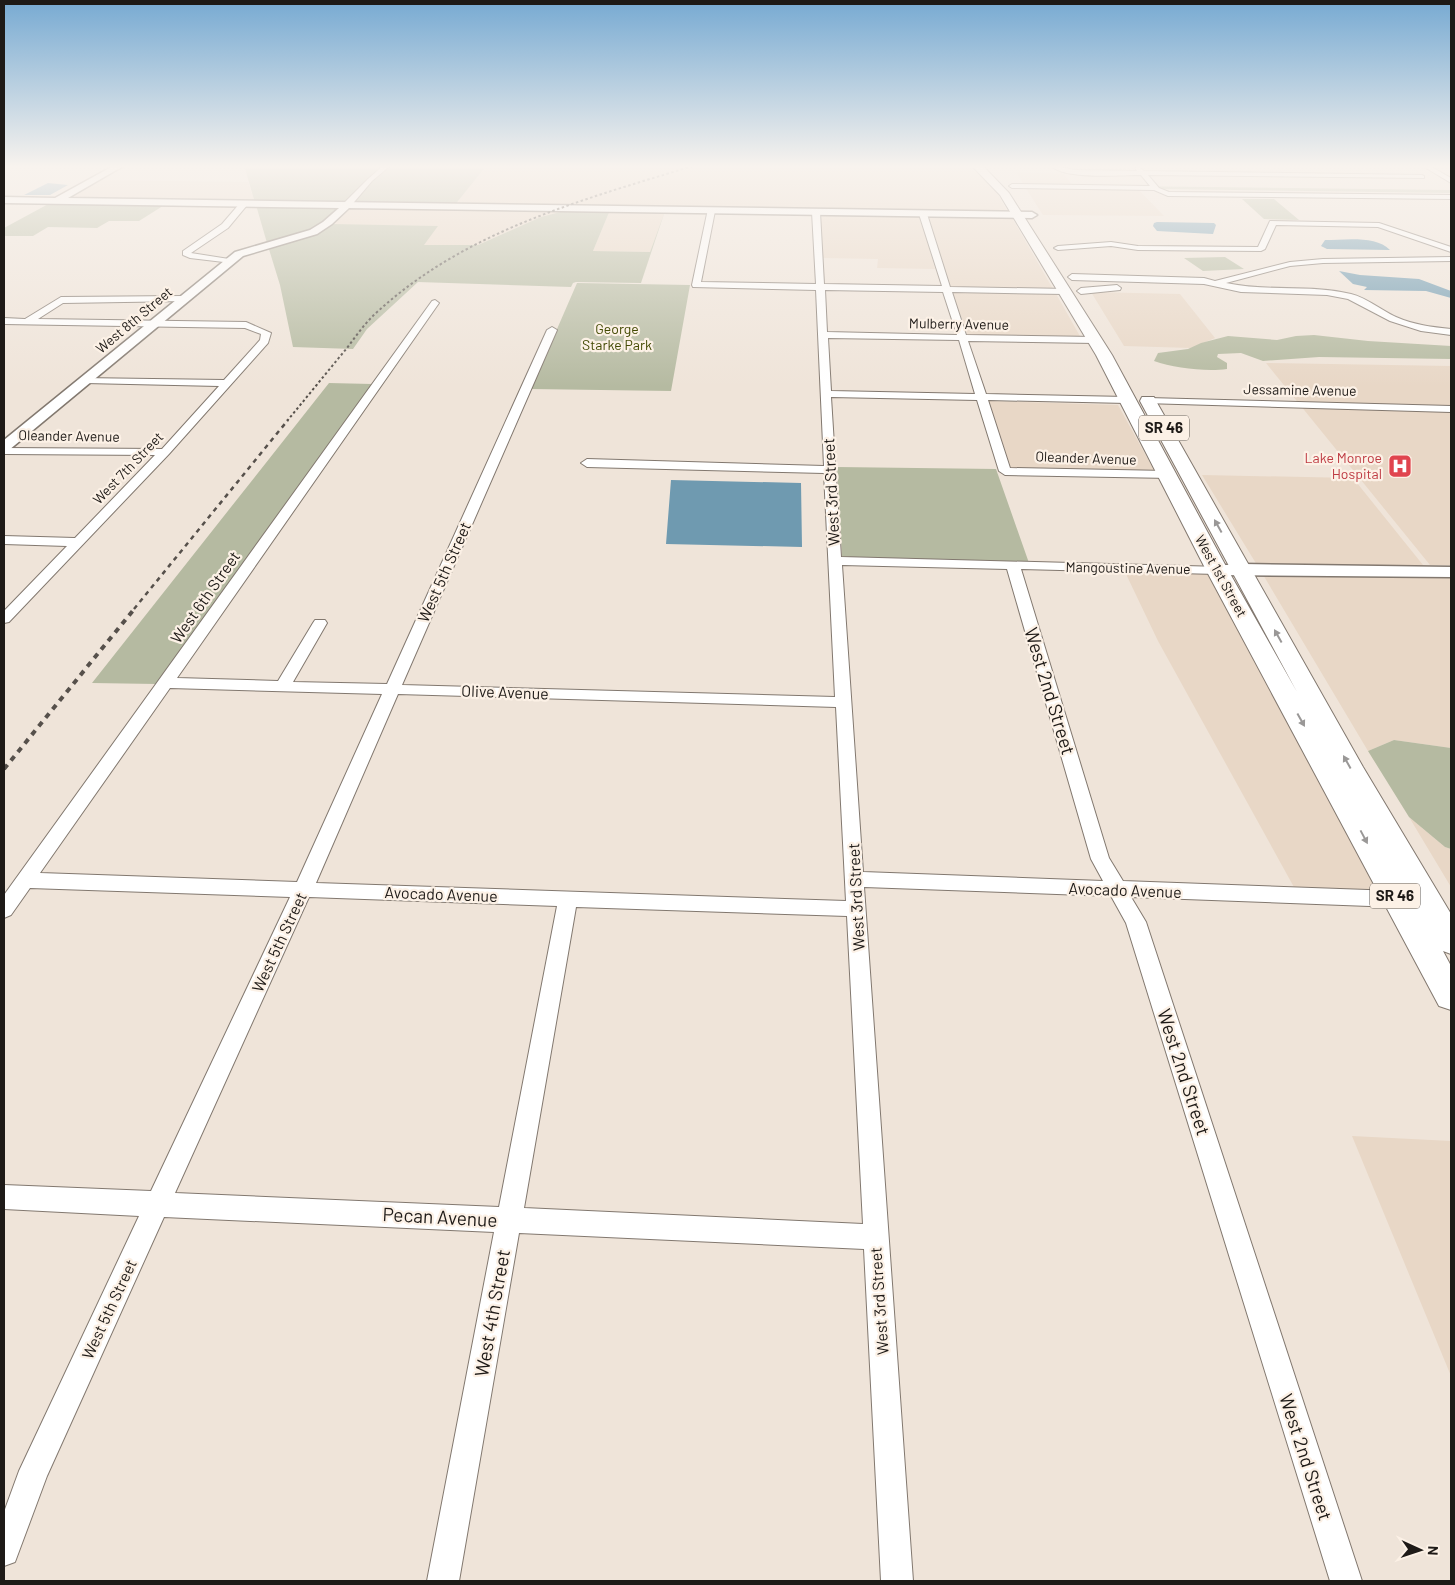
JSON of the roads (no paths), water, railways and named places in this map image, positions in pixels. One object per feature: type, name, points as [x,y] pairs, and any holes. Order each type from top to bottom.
[{"type":"main road","name":"West 1st Street","points":[[1037,239],[1091,306],[1130,369]]},
{"type":"main road","name":"West 1st Street","points":[[1053,245],[1095,340],[1217,570],[1303,723],[1396,899],[1451,996]]},
{"type":"main road","points":[[1111,369],[1121,377],[1131,392],[1148,401]]},
{"type":"main road","name":"West 1st Street","points":[[1139,385],[1350,768],[1451,941]]},
{"type":"main road","points":[[1128,400],[1141,406],[1148,415],[1161,424]]},
{"type":"main road","points":[[1396,899],[1428,924],[1446,955],[1451,959]]},
{"type":"street","points":[[206,239],[186,253],[190,256],[229,261]]},
{"type":"street","name":"West 8th Street","points":[[4,449],[229,261],[247,250],[288,239]]},
{"type":"street","points":[[705,239],[696,285],[946,289],[1069,278],[1204,281],[1241,289],[1328,292],[1351,297],[1393,319],[1424,329],[1451,332]]},
{"type":"street","name":"West 3rd Street","points":[[817,239],[875,1237],[897,1581]]},
{"type":"street","points":[[931,239],[982,398]]},
{"type":"street","points":[[1053,245],[1092,249],[1123,246],[1138,248],[1261,249],[1266,239]]},
{"type":"street","points":[[1419,239],[1451,250]]},
{"type":"street","points":[[1069,278],[1104,288],[1210,286],[1290,264],[1324,260],[1451,259]]},
{"type":"street","points":[[28,322],[60,300],[183,299]]},
{"type":"street","name":"West 6th Street","points":[[4,910],[435,303]]},
{"type":"street","points":[[4,321],[154,324]]},
{"type":"street","name":"West 7th Street","points":[[4,619],[230,383],[265,341],[266,333],[246,325],[154,324]]},
{"type":"street","name":"West 5th Street","points":[[4,1552],[34,1471],[304,890],[552,330]]},
{"type":"street","name":"Mulberry Avenue","points":[[823,336],[1095,340]]},
{"type":"street","points":[[85,380],[230,383]]},
{"type":"street","points":[[826,394],[1128,400]]},
{"type":"street","name":"Oleander Avenue","points":[[982,398],[1005,471],[1167,475]]},
{"type":"street","name":"Jessamine Avenue","points":[[1148,401],[1451,409]]},
{"type":"street","name":"Oleander Avenue","points":[[4,449],[165,452]]},
{"type":"street","points":[[588,464],[831,470]]},
{"type":"street","points":[[4,540],[78,542]]},
{"type":"street","name":"Mangoustine Avenue","points":[[835,561],[1217,570],[1451,572]]},
{"type":"street","name":"West 2nd Street","points":[[1013,566],[1100,859],[1136,922],[1346,1581]]},
{"type":"street","points":[[283,686],[320,623]]},
{"type":"street","name":"Olive Avenue","points":[[166,683],[844,702]]},
{"type":"street","name":"Avocado Avenue","points":[[855,879],[1396,899]]},
{"type":"street","name":"Avocado Avenue","points":[[25,880],[856,909]]},
{"type":"street","name":"West 4th Street","points":[[443,1581],[568,898]]},
{"type":"street","name":"Pecan Avenue","points":[[4,1197],[875,1237]]},
{"type":"water","points":[[1325,240],[1368,240],[1384,245],[1390,250],[1327,249],[1321,246]]},
{"type":"water","points":[[1339,271],[1360,275],[1419,279],[1451,291],[1451,298],[1426,291],[1364,290],[1367,287],[1353,284]]},
{"type":"water","points":[[671,480],[801,483],[802,547],[666,544]]},
{"type":"railway","points":[[287,421],[364,325],[376,313],[411,284],[448,260],[487,239]]},
{"type":"railway","points":[[134,609],[288,420]]},
{"type":"railway","points":[[4,769],[135,608]]},
{"type":"place","name":"Lake Monroe Hospital","points":[[1400,466]]},
{"type":"park label","name":"George Starke Park","points":[[617,338]]}]
